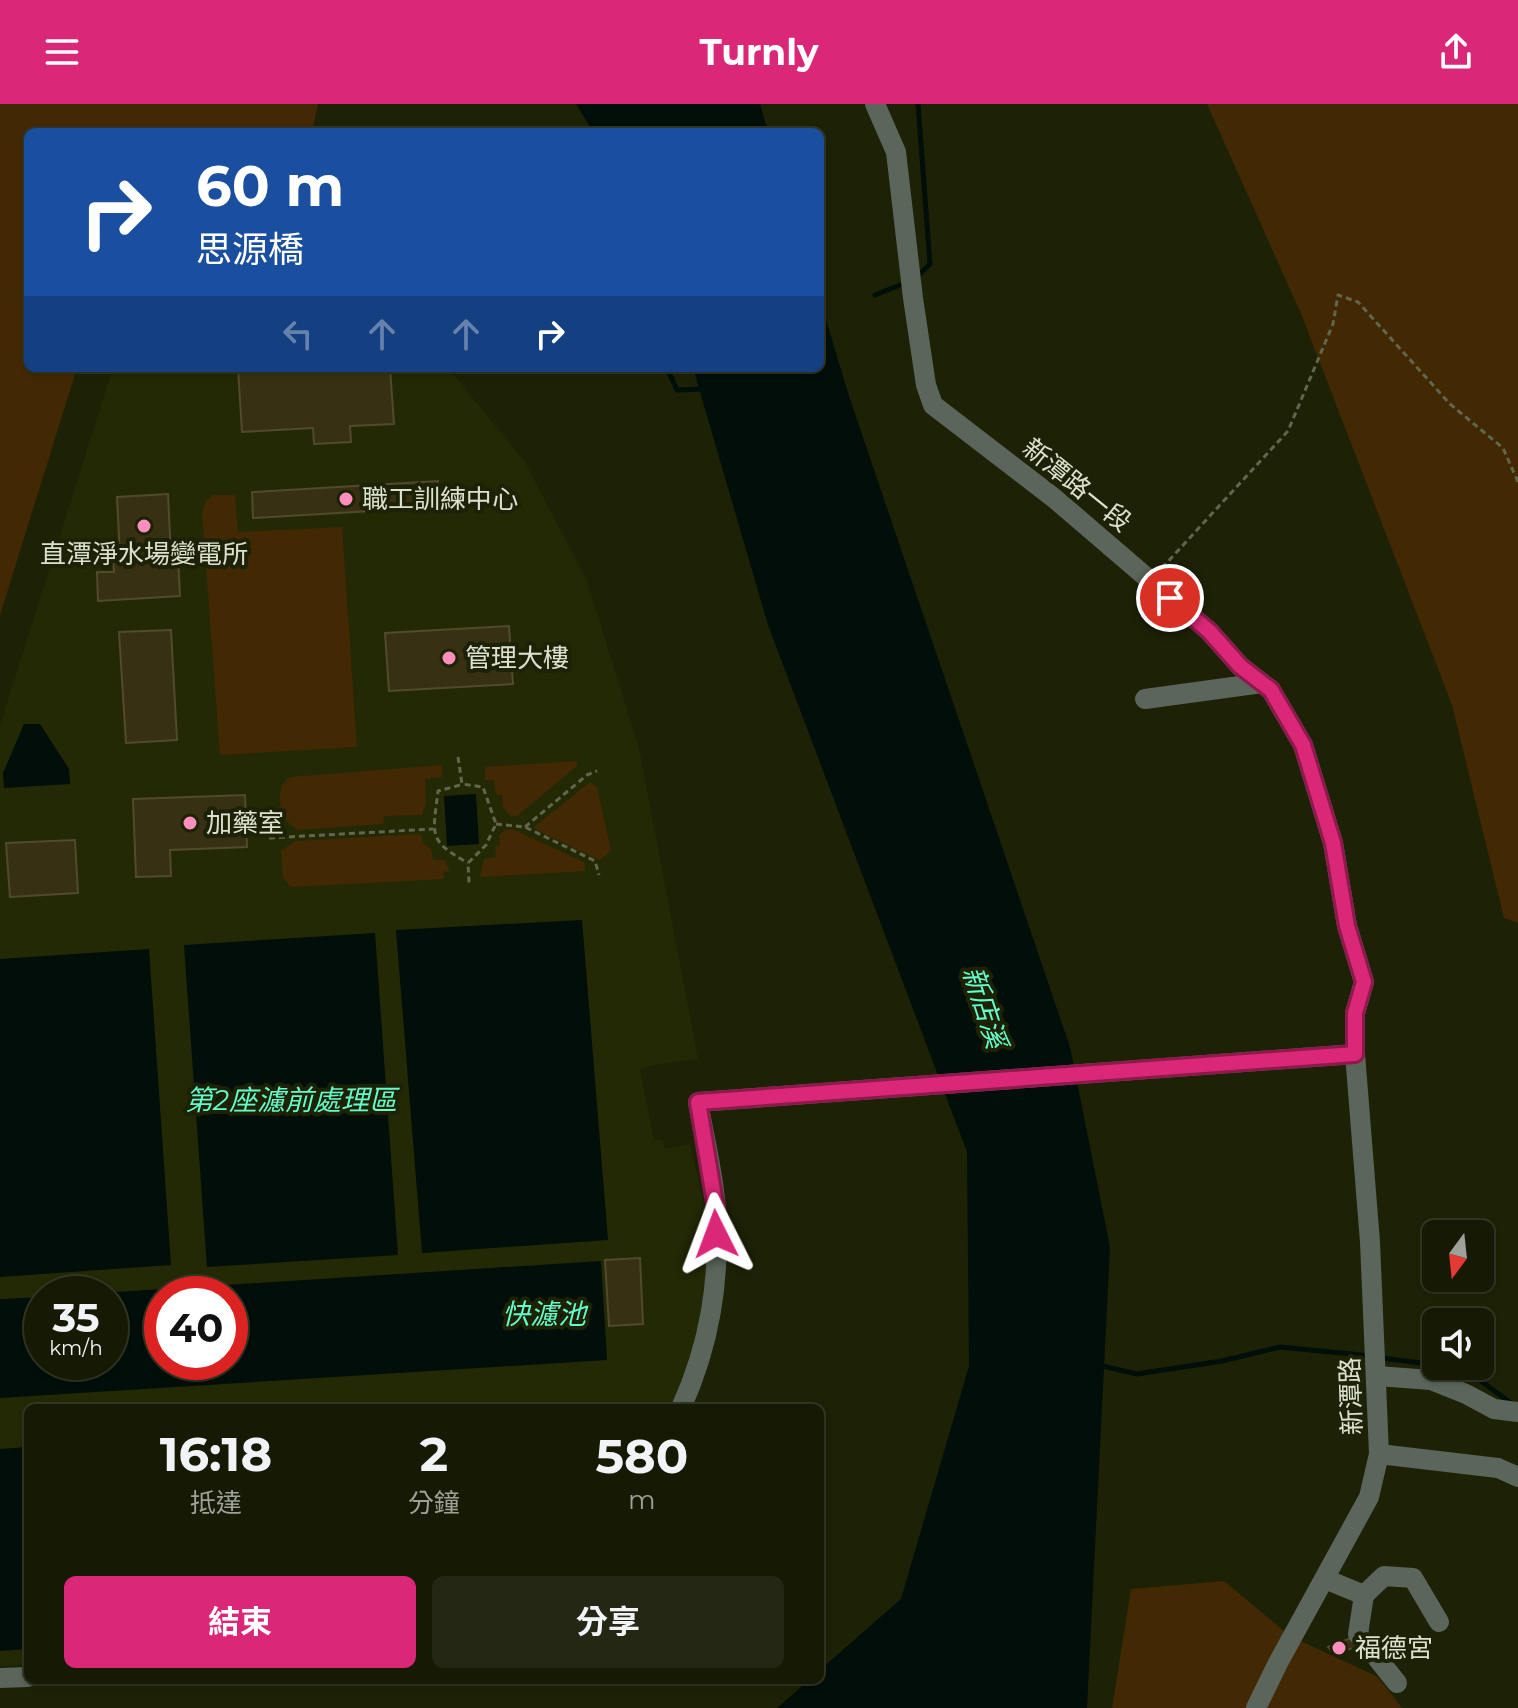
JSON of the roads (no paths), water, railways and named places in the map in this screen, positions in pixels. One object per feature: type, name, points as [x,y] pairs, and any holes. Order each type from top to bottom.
[{"type":"street","name":"新潭路一段","points":[[875,104],[896,152],[913,298],[926,385],[933,405],[1054,498],[1209,631],[1240,666],[1271,690],[1303,745],[1333,843],[1347,926],[1364,982],[1355,1013],[1355,1054]]},
{"type":"street","points":[[1145,699],[1262,683]]},
{"type":"street","points":[[683,1404],[697,1373],[709,1332],[714,1294],[716,1209],[698,1102],[1355,1054]]},
{"type":"street","name":"新潭路","points":[[1256,1708],[1369,1497],[1379,1454],[1377,1363],[1355,1054]]},
{"type":"street","points":[[1377,1363],[1431,1380],[1494,1409],[1512,1412]]},
{"type":"street","points":[[1379,1454],[1498,1468],[1518,1477]]},
{"type":"street","points":[[1397,1683],[1358,1634],[1364,1595],[1384,1576],[1413,1578],[1439,1622]]},
{"type":"street","points":[[1325,1579],[1364,1595]]},
{"type":"street","points":[[0,1678],[24,1677]]},
{"type":"water","points":[[576,104],[760,104],[767,128],[591,128]]},
{"type":"water","name":"新店溪","points":[[824,313],[849,396],[1070,1047],[1110,1247],[1087,1708],[777,1708],[804,1684],[824,1684],[824,1666],[901,1599],[969,1366],[967,1152],[768,625],[694,372],[824,372]]},
{"type":"water","points":[[24,724],[40,724],[69,769],[70,784],[4,788],[3,773]]},
{"type":"water","points":[[476,794],[479,844],[447,846],[444,796]]},
{"type":"water","points":[[582,920],[608,1240],[422,1253],[396,930]]},
{"type":"water","name":"第2座濾前處理區","points":[[375,933],[398,1255],[207,1267],[184,945]]},
{"type":"water","points":[[149,949],[171,1265],[0,1277],[0,959]]},
{"type":"water","name":"快濾池","points":[[601,1261],[607,1360],[0,1398],[0,1299],[24,1298],[24,1380],[128,1380],[128,1291],[144,1290],[144,1380],[248,1380],[248,1284]]},
{"type":"water","points":[[24,1447],[24,1649],[0,1651],[0,1449]]},
{"type":"waterway","points":[[917,277],[930,264],[918,104]]},
{"type":"waterway","points":[[875,295],[905,283]]},
{"type":"waterway","points":[[669,372],[677,390],[703,389]]},
{"type":"waterway","points":[[1098,1365],[1137,1374],[1222,1361],[1280,1347],[1372,1356]]},
{"type":"waterway","points":[[1382,1358],[1422,1363]]},
{"type":"waterway","points":[[1480,1380],[1512,1404]]},
{"type":"place","name":"職工訓練中心","points":[[346,499]]},
{"type":"place","name":"直潭淨水場變電所","points":[[144,526]]},
{"type":"place","name":"管理大樓","points":[[449,658]]},
{"type":"place","name":"加藥室","points":[[190,823]]},
{"type":"place","name":"福德宮","points":[[1339,1648]]}]
